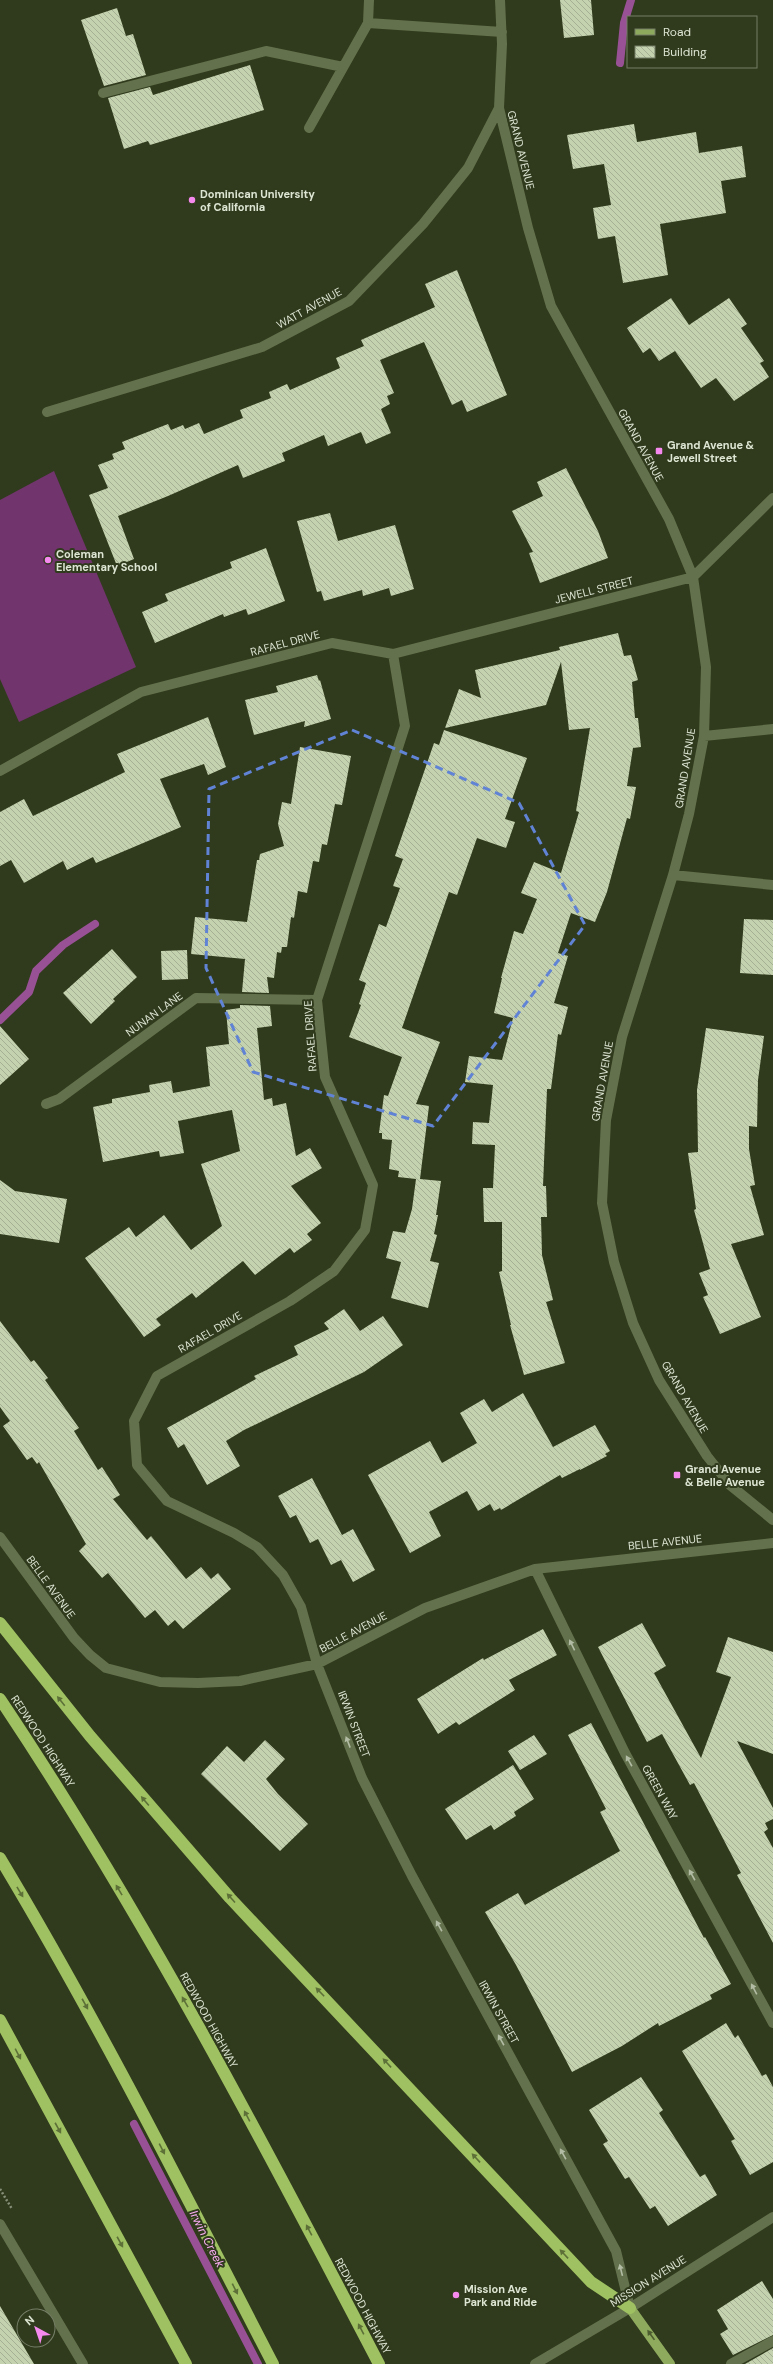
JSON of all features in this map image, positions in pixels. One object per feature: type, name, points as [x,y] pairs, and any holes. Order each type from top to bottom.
[{"type":"highway","points":[[0,1624],[94,1741],[230,1898],[591,2282],[630,2308]]},
{"type":"highway","name":"REDWOOD HIGHWAY","points":[[0,1699],[131,1909],[202,2034],[379,2364]]},
{"type":"highway","points":[[0,1858],[52,1945],[144,2114],[273,2364]]},
{"type":"highway","points":[[0,2020],[186,2364]]},
{"type":"main road","name":"IRWIN STREET","points":[[630,2308],[670,2364]]},
{"type":"street","points":[[309,128],[368,23],[368,0]]},
{"type":"street","name":"GRAND AVENUE","points":[[500,0],[502,32],[499,108],[528,228],[552,306],[669,519],[693,577],[706,667],[704,736],[689,814],[673,875],[622,1037],[606,1120],[602,1203],[614,1262],[633,1323],[659,1380],[711,1462],[730,1485],[773,1520]]},
{"type":"street","points":[[368,23],[502,32]]},
{"type":"street","points":[[103,93],[266,52],[343,67]]},
{"type":"street","name":"WATT AVENUE","points":[[47,412],[262,347],[349,301],[423,224],[462,174],[499,108]]},
{"type":"street","points":[[693,577],[773,498]]},
{"type":"street","name":"JEWELL STREET","points":[[393,654],[693,577]]},
{"type":"street","name":"RAFAEL DRIVE","points":[[0,771],[141,692],[332,642],[393,654],[405,726],[317,1000],[325,1077],[373,1186],[365,1230],[334,1271],[290,1301],[157,1376],[134,1421],[137,1465],[167,1501],[234,1533],[257,1547],[283,1575],[301,1607],[317,1664]]},
{"type":"street","points":[[704,736],[773,728]]},
{"type":"street","points":[[673,875],[773,885]]},
{"type":"street","name":"NUNAN LANE","points":[[46,1104],[59,1099],[196,998],[317,1000]]},
{"type":"street","name":"BELLE AVENUE","points":[[0,1537],[74,1638],[90,1655],[106,1668],[160,1682],[198,1683],[240,1681],[317,1664],[426,1608],[535,1569],[773,1542]]},
{"type":"street","name":"GREEN WAY","points":[[535,1569],[625,1753],[773,2023]]},
{"type":"street","name":"IRWIN STREET","points":[[317,1664],[362,1778],[408,1869],[616,2251],[630,2308]]},
{"type":"street","name":"MISSION AVENUE","points":[[535,2364],[630,2308],[773,2216]]},
{"type":"street","points":[[0,2224],[83,2364]]},
{"type":"street","points":[[731,2364],[773,2341]]},
{"type":"highlighted area","points":[[352,730],[519,803],[585,925],[433,1126],[253,1072],[206,968],[209,789]]},
{"type":"shaded area","name":"Coleman Elementary School","points":[[54,471],[136,667],[19,722],[0,679],[0,500]]},
{"type":"building","points":[[560,0],[591,0],[594,35],[564,38]]},
{"type":"building","points":[[117,8],[126,36],[133,34],[146,75],[104,86],[81,20]]},
{"type":"building","points":[[250,65],[264,110],[150,145],[148,141],[124,149],[108,98],[150,87],[153,95]]},
{"type":"building","points":[[634,124],[637,142],[696,132],[699,153],[742,146],[746,177],[721,181],[726,213],[660,224],[668,275],[623,283],[615,236],[598,239],[593,208],[611,205],[604,164],[573,169],[567,135]]},
{"type":"building","points":[[457,270],[507,395],[467,412],[462,400],[452,405],[424,342],[380,360],[394,393],[387,396],[390,404],[381,409],[391,433],[366,444],[361,432],[328,446],[324,435],[282,453],[285,461],[243,478],[238,465],[118,516],[134,559],[117,566],[89,495],[108,488],[98,465],[114,459],[112,454],[125,449],[122,442],[168,424],[171,430],[183,425],[185,429],[199,423],[204,434],[243,418],[240,410],[271,398],[269,392],[287,384],[290,390],[340,368],[336,358],[364,346],[361,340],[435,307],[425,284]]},
{"type":"building","points":[[671,298],[689,325],[729,298],[747,324],[741,328],[764,361],[760,363],[769,377],[734,401],[716,378],[701,388],[675,351],[659,361],[650,348],[643,353],[627,328]]},
{"type":"building","points":[[566,468],[598,531],[608,558],[540,583],[529,553],[533,552],[512,511],[543,496],[537,482]]},
{"type":"building","points":[[330,513],[338,541],[395,525],[414,589],[391,596],[389,588],[363,596],[362,590],[324,601],[321,591],[317,592],[297,521]]},
{"type":"building","points":[[266,548],[285,601],[248,615],[246,609],[224,617],[223,614],[155,643],[142,612],[168,601],[165,594],[232,568],[230,562]]},
{"type":"building","points":[[618,633],[624,656],[631,655],[638,680],[632,682],[635,718],[638,718],[641,747],[633,748],[627,786],[636,787],[630,819],[627,818],[607,892],[595,922],[571,913],[558,953],[568,956],[554,1003],[568,1007],[561,1035],[558,1034],[551,1089],[547,1089],[543,1186],[546,1186],[547,1217],[541,1217],[542,1255],[553,1300],[546,1302],[565,1363],[524,1375],[510,1325],[499,1272],[502,1271],[502,1222],[484,1222],[483,1188],[493,1188],[495,1145],[472,1144],[473,1122],[489,1123],[493,1085],[465,1082],[469,1056],[502,1060],[513,1018],[494,1013],[501,978],[514,931],[523,934],[537,899],[521,893],[534,862],[561,873],[579,812],[576,811],[590,728],[569,730],[561,662],[546,705],[445,728],[459,689],[481,698],[475,670],[560,650],[559,647]]},
{"type":"building","points":[[317,675],[319,681],[320,680],[331,719],[304,727],[305,721],[254,735],[245,700],[278,692],[276,686]]},
{"type":"building","points":[[208,717],[226,767],[208,775],[204,764],[160,779],[181,827],[96,863],[93,857],[67,870],[63,861],[24,883],[11,860],[0,866],[0,812],[24,799],[33,816],[125,772],[117,754]]},
{"type":"building","points":[[444,730],[527,758],[505,819],[515,822],[506,848],[477,838],[457,895],[449,892],[402,1028],[440,1042],[416,1104],[429,1106],[420,1179],[441,1181],[436,1215],[438,1215],[434,1234],[437,1235],[430,1261],[439,1263],[428,1308],[391,1298],[401,1262],[386,1258],[393,1231],[405,1233],[412,1209],[416,1179],[398,1177],[399,1171],[389,1169],[392,1140],[382,1139],[382,1133],[379,1133],[384,1095],[388,1096],[402,1057],[349,1037],[361,1005],[359,1004],[366,983],[359,980],[379,924],[386,927],[400,888],[393,886],[403,859],[395,856],[434,743],[439,745]]},
{"type":"building","points":[[300,747],[351,756],[342,805],[335,804],[327,845],[322,844],[319,862],[313,861],[307,893],[298,891],[294,918],[291,917],[287,947],[282,947],[281,953],[277,952],[274,978],[267,977],[269,993],[242,992],[245,959],[191,954],[195,917],[247,922],[257,860],[259,860],[260,854],[284,846],[278,824],[282,802],[291,804]]},
{"type":"building","points":[[744,919],[773,920],[773,975],[740,973]]},
{"type":"building","points":[[112,949],[137,977],[113,999],[115,1001],[91,1024],[63,993]]},
{"type":"building","points":[[187,950],[188,979],[162,980],[161,951]]},
{"type":"building","points":[[240,1005],[270,1006],[272,1026],[257,1028],[264,1100],[272,1098],[273,1106],[286,1103],[296,1156],[310,1148],[322,1168],[291,1186],[321,1223],[307,1234],[312,1240],[294,1253],[290,1248],[255,1275],[243,1261],[196,1298],[192,1293],[156,1319],[161,1325],[144,1337],[85,1258],[129,1227],[136,1237],[164,1215],[191,1250],[222,1226],[201,1164],[240,1151],[232,1110],[178,1121],[184,1153],[160,1157],[159,1151],[103,1162],[93,1107],[112,1103],[112,1099],[150,1092],[149,1085],[171,1081],[173,1093],[210,1086],[206,1047],[229,1044],[226,1010],[240,1008]]},
{"type":"building","points":[[0,1026],[29,1059],[0,1085]]},
{"type":"building","points":[[706,1028],[764,1036],[758,1080],[757,1127],[749,1126],[749,1149],[755,1185],[750,1186],[764,1235],[731,1244],[761,1317],[720,1334],[703,1297],[708,1295],[699,1273],[710,1269],[694,1210],[696,1209],[688,1153],[698,1152],[697,1090]]},
{"type":"building","points":[[0,1180],[15,1191],[67,1199],[59,1243],[0,1234]]},
{"type":"building","points":[[344,1309],[360,1331],[383,1316],[403,1345],[364,1372],[244,1430],[226,1441],[240,1466],[207,1485],[184,1444],[178,1448],[167,1428],[256,1379],[254,1376],[298,1355],[294,1346],[329,1329],[324,1323]]},
{"type":"building","points":[[0,1321],[31,1362],[34,1360],[48,1378],[45,1380],[79,1428],[74,1431],[98,1470],[102,1467],[120,1495],[113,1499],[147,1540],[151,1536],[186,1579],[201,1567],[211,1579],[218,1573],[231,1589],[183,1629],[175,1620],[168,1626],[155,1610],[145,1618],[108,1573],[102,1578],[79,1551],[86,1544],[39,1462],[37,1464],[32,1457],[27,1460],[3,1426],[10,1421],[0,1407]]},
{"type":"building","points":[[523,1393],[553,1447],[595,1425],[610,1451],[605,1454],[607,1456],[562,1478],[560,1475],[501,1510],[500,1508],[494,1511],[490,1504],[478,1511],[467,1491],[429,1512],[441,1536],[410,1553],[368,1475],[430,1441],[442,1463],[477,1443],[460,1413],[484,1399],[492,1412]]},
{"type":"building","points":[[312,1478],[342,1535],[353,1529],[375,1570],[353,1582],[341,1560],[331,1565],[318,1539],[310,1543],[296,1515],[290,1518],[278,1496]]},
{"type":"building","points":[[642,1623],[666,1666],[654,1673],[701,1758],[731,1677],[716,1672],[728,1637],[773,1652],[773,1754],[737,1741],[773,1808],[773,1819],[765,1823],[768,1829],[764,1832],[773,1848],[773,1943],[737,1875],[741,1873],[694,1783],[690,1785],[662,1734],[647,1742],[598,1647]]},
{"type":"building","points":[[543,1629],[557,1655],[509,1680],[515,1690],[459,1725],[456,1722],[438,1734],[417,1699],[483,1658],[484,1660]]},
{"type":"building","points":[[591,1723],[704,1938],[705,1937],[731,1984],[710,1995],[712,1999],[659,2026],[658,2023],[622,2046],[572,2072],[516,1965],[485,1912],[518,1893],[525,1905],[620,1851],[600,1812],[606,1809],[568,1735]]},
{"type":"building","points":[[534,1735],[547,1754],[520,1770],[508,1751]]},
{"type":"building","points":[[265,1740],[285,1759],[266,1779],[278,1794],[308,1824],[280,1851],[201,1774],[227,1746],[244,1762]]},
{"type":"building","points":[[513,1765],[534,1799],[514,1812],[516,1816],[494,1830],[491,1825],[466,1840],[445,1809]]},
{"type":"building","points":[[726,2023],[735,2038],[738,2035],[762,2076],[766,2074],[773,2087],[773,2162],[750,2175],[731,2141],[735,2139],[682,2051]]},
{"type":"building","points":[[641,2077],[663,2110],[659,2113],[700,2177],[705,2174],[717,2195],[668,2226],[655,2206],[650,2209],[629,2177],[625,2179],[603,2144],[608,2141],[589,2110]]},
{"type":"building","points":[[762,2281],[773,2299],[773,2335],[733,2355],[720,2334],[728,2329],[717,2310]]},
{"type":"building","points":[[0,2306],[16,2333],[16,2348],[25,2348],[34,2364],[0,2364]]},
{"type":"building","points":[[773,2348],[773,2364],[745,2364]]},
{"type":"waterway","points":[[620,63],[624,23],[631,0]]},
{"type":"waterway","points":[[0,1020],[29,992],[36,971],[63,945],[95,924]]},
{"type":"waterway","name":"Irwin Creek","points":[[134,2124],[258,2364]]},
{"type":"place","name":"Dominican University of California","points":[[192,200]]},
{"type":"place","name":"Grand Avenue & Jewell Street","points":[[659,451]]},
{"type":"place","name":"Coleman Elementary School","points":[[48,560]]},
{"type":"place","name":"Grand Avenue & Belle Avenue","points":[[677,1475]]},
{"type":"place","name":"Mission Ave Park and Ride","points":[[456,2295]]}]
